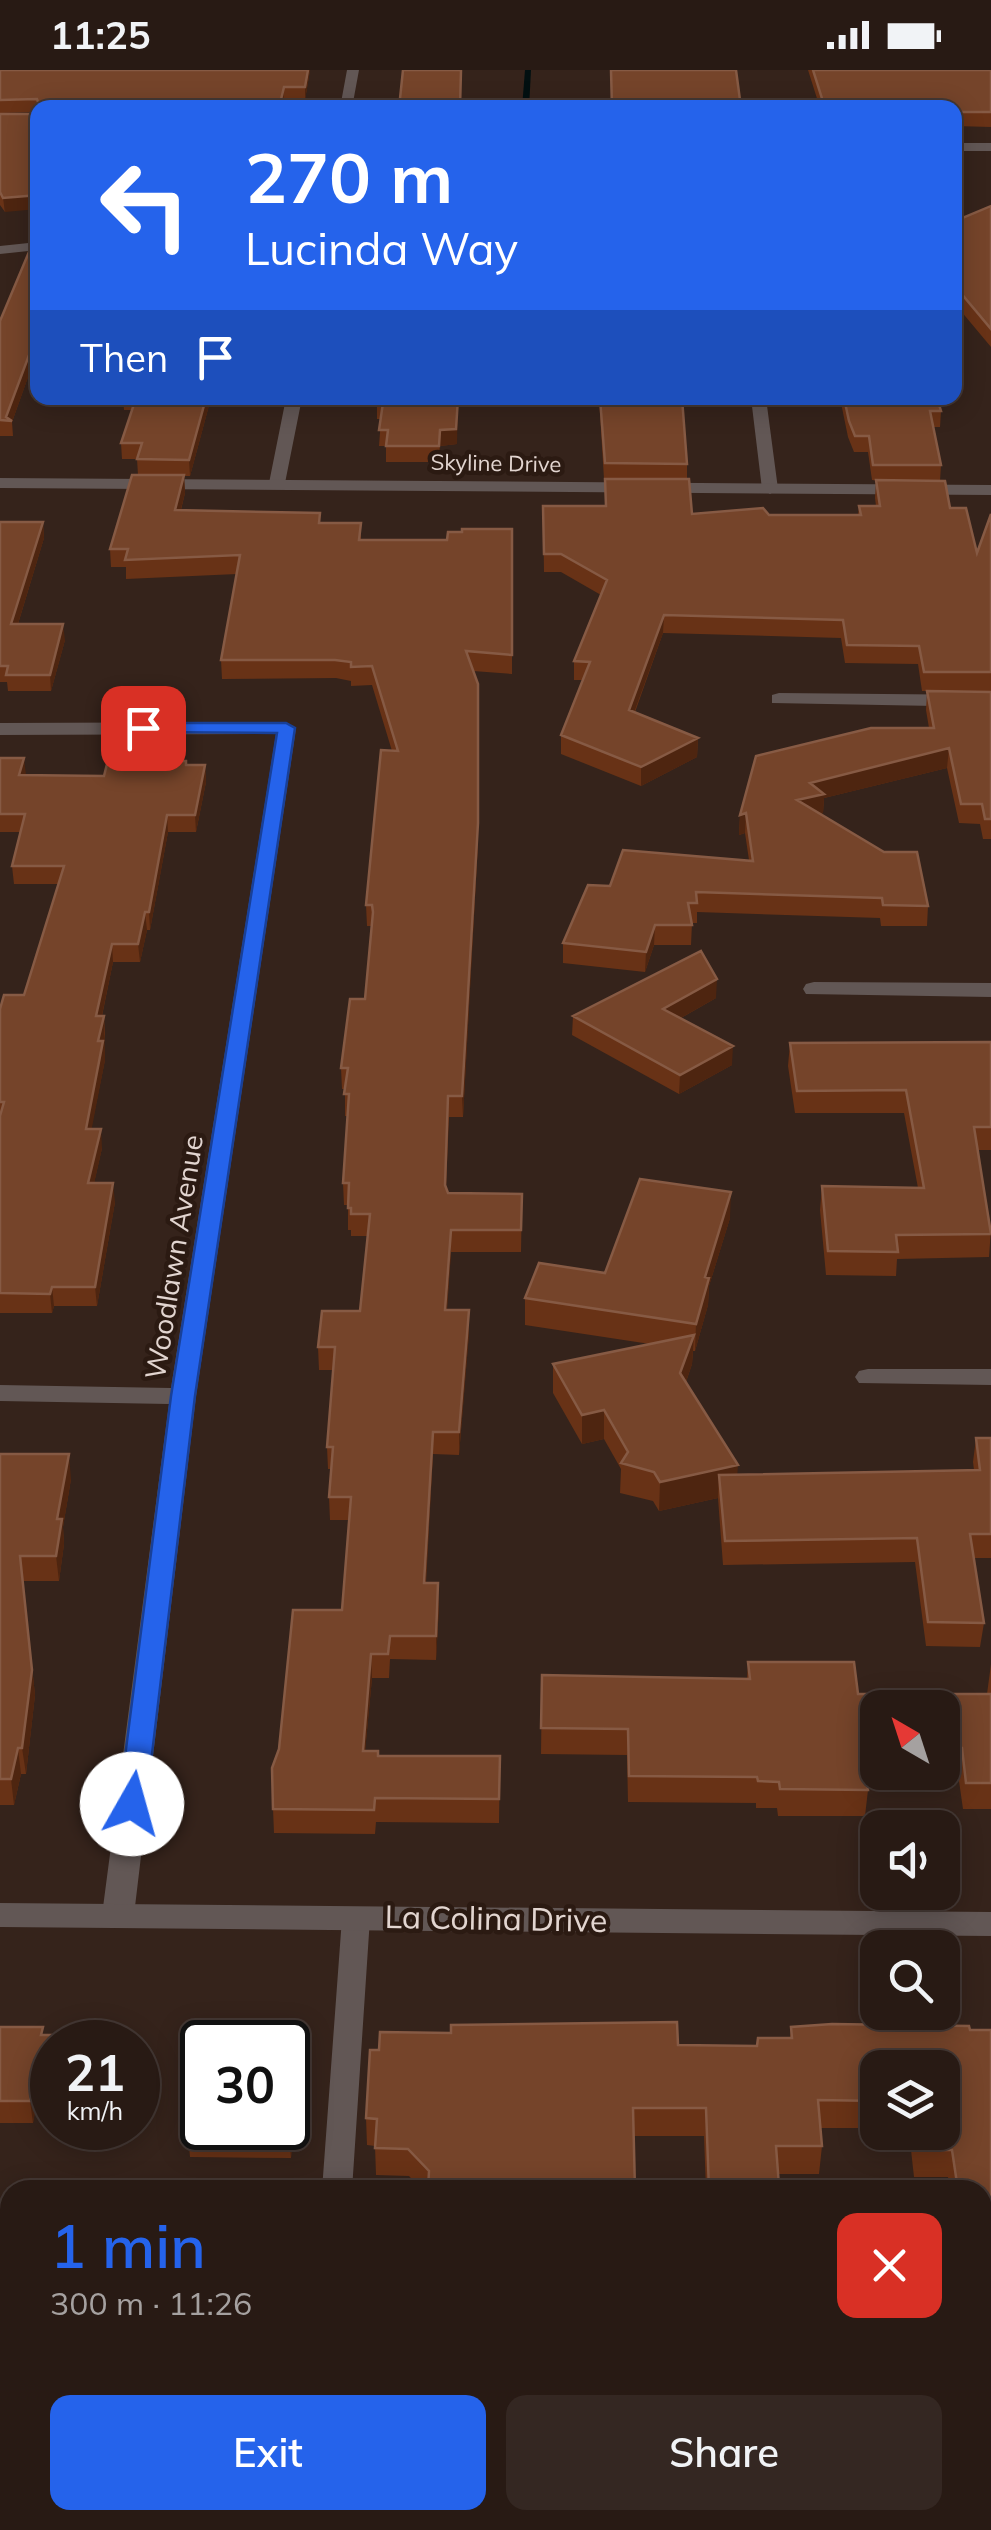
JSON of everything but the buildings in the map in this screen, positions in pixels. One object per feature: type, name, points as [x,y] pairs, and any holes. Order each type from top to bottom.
[{"type":"street","points":[[348,100],[354,70]]},
{"type":"street","points":[[0,250],[30,247]]},
{"type":"street","points":[[277,483],[293,405]]},
{"type":"street","points":[[759,405],[770,489]]},
{"type":"street","name":"Skyline Drive","points":[[0,483],[991,490]]},
{"type":"street","points":[[779,699],[991,701]]},
{"type":"street","name":"Woodlawn Avenue","points":[[0,728],[286,728],[183,1396],[118,1916]]},
{"type":"street","points":[[814,989],[991,990]]},
{"type":"street","points":[[868,1376],[991,1377]]},
{"type":"street","points":[[0,1393],[183,1396]]},
{"type":"street","name":"La Colina Drive","points":[[0,1915],[991,1924]]},
{"type":"lane","points":[[962,146],[991,147]]},
{"type":"lane","points":[[338,2180],[356,1918]]},
{"type":"waterway","points":[[526,100],[528,70]]},
{"type":"route","points":[[132,1804],[183,1396],[286,728],[143,728]]}]
